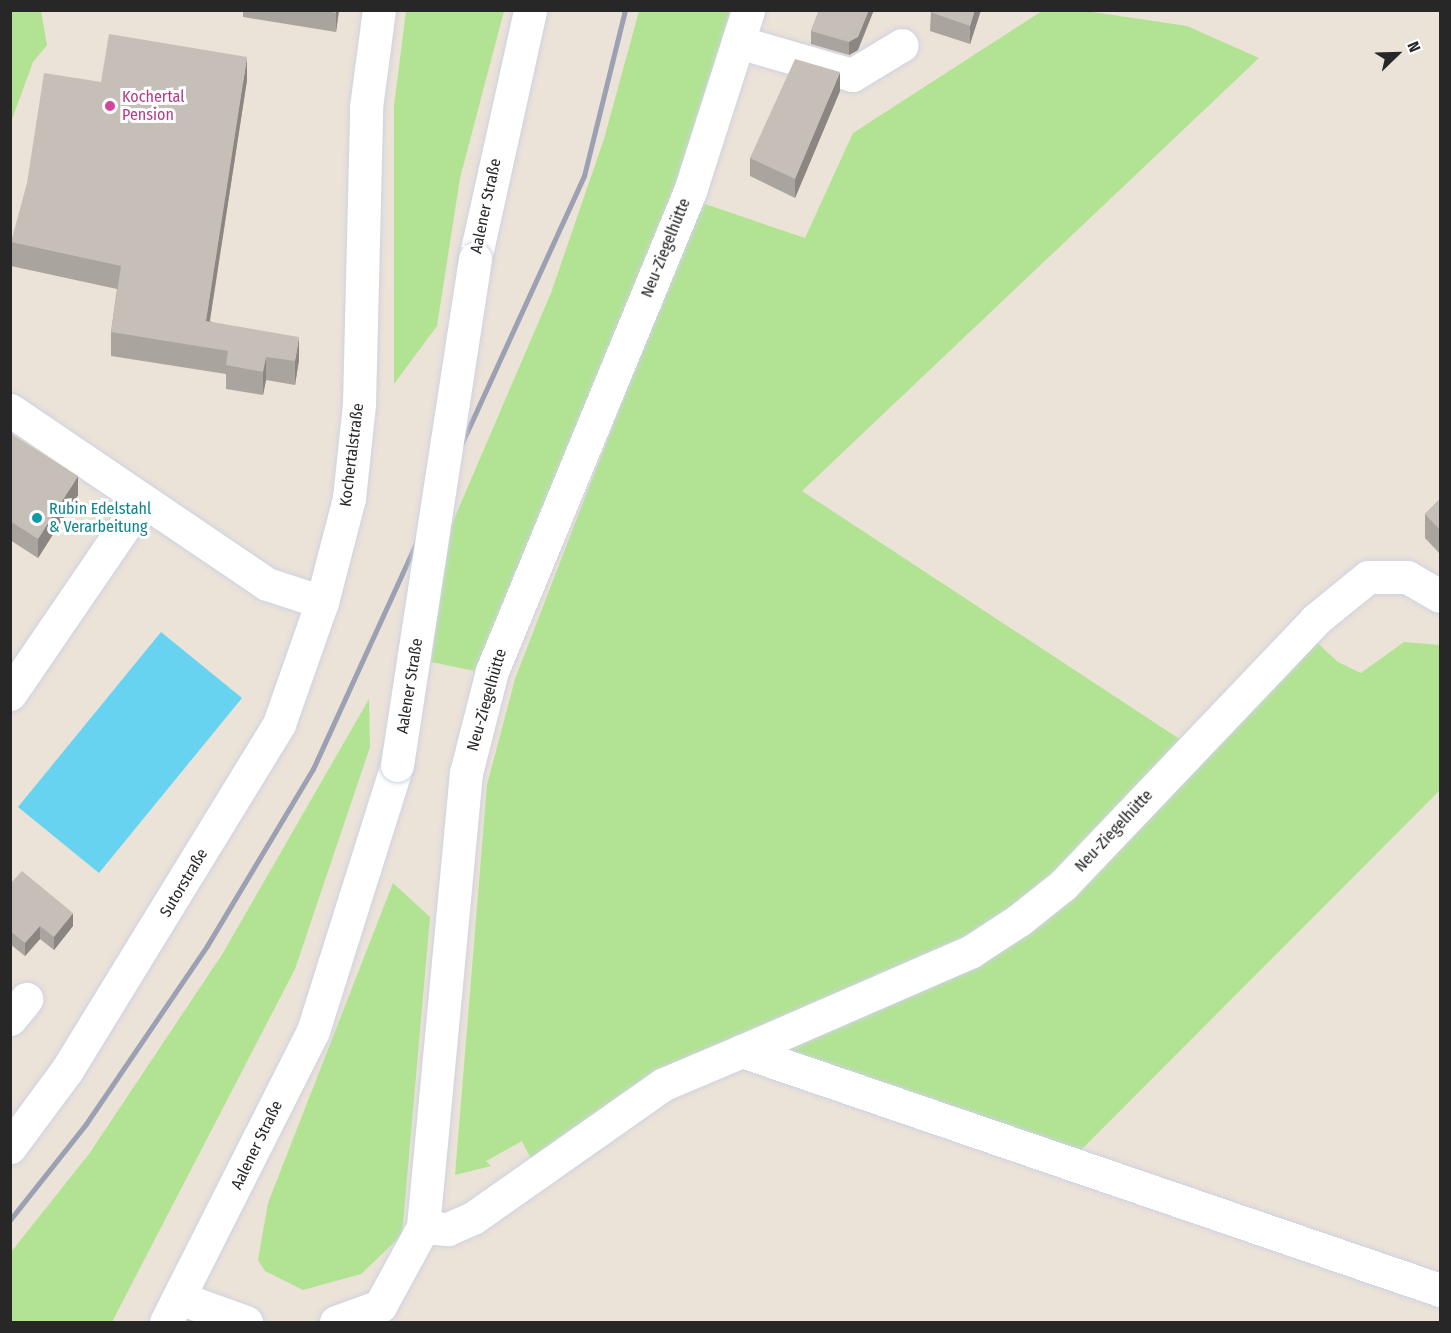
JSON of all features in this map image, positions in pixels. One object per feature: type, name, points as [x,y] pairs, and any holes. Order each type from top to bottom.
[{"type":"street","name":"Kochertalstraße","points":[[322,602],[349,498],[359,404],[366,107],[379,10]]},
{"type":"street","name":"Aalener Straße","points":[[174,1311],[313,1031],[398,765],[475,259],[530,10]]},
{"type":"street","name":"Neu-Ziegelhütte","points":[[336,1323],[380,1306],[423,1227],[466,773],[492,671],[690,191],[748,10]]},
{"type":"street","points":[[738,42],[852,75],[902,45]]},
{"type":"street","points":[[10,410],[141,502],[267,584],[322,602]]},
{"type":"street","points":[[10,694],[141,502]]},
{"type":"street","name":"Neu-Ziegelhütte","points":[[423,1227],[448,1230],[473,1218],[664,1084],[970,952],[1019,920],[1063,885],[1315,620],[1368,577],[1407,577],[1440,596]]},
{"type":"street","name":"Sutorstraße","points":[[10,1147],[67,1070],[279,724],[322,602]]},
{"type":"street","points":[[742,1051],[1440,1290]]},
{"type":"street","points":[[174,1311],[246,1323]]},
{"type":"green space","points":[[11,10],[41,11],[47,45],[33,62],[11,122]]},
{"type":"green space","points":[[406,11],[504,11],[460,178],[437,326],[394,384],[394,106]]},
{"type":"green space","points":[[639,11],[732,11],[676,188],[480,672],[431,662],[451,526],[551,293],[604,139]]},
{"type":"green space","points":[[1042,11],[1086,11],[1187,26],[1259,58],[802,491],[1181,740],[1049,885],[989,929],[531,1159],[522,1141],[486,1161],[491,1166],[455,1175],[487,785],[515,679],[699,202],[805,238],[853,133]]},
{"type":"green space","points":[[1312,638],[1338,662],[1361,673],[1404,642],[1440,645],[1440,790],[1072,1159],[786,1058],[790,1044],[1023,933]]},
{"type":"green space","points":[[369,699],[370,747],[295,969],[112,1322],[11,1322],[11,1252],[89,1154],[223,953]]},
{"type":"green space","points":[[393,883],[430,917],[402,1235],[361,1274],[303,1290],[265,1271],[258,1260],[268,1203]]},
{"type":"water","points":[[161,632],[242,698],[99,873],[18,807]]},
{"type":"building","points":[[819,10],[869,10],[858,37],[849,42],[811,31]]},
{"type":"building","points":[[931,10],[975,10],[970,26],[930,12]]},
{"type":"building","points":[[109,34],[247,57],[206,321],[299,337],[295,361],[266,357],[263,372],[226,365],[228,351],[111,332],[121,266],[11,242],[27,183],[44,73],[101,82]]},
{"type":"building","points":[[795,59],[840,72],[795,179],[750,158]]},
{"type":"building","name":"Rubin Edelstahl & Verarbeitung","points":[[10,433],[78,476],[38,539],[10,521]]},
{"type":"building","points":[[1440,499],[1440,530],[1425,514]]},
{"type":"building","points":[[22,871],[73,913],[54,937],[40,926],[25,943],[10,931],[10,884]]},
{"type":"railway","points":[[10,1220],[86,1124],[207,946],[313,769],[584,176],[625,10]]},
{"type":"place","name":"Kochertal Pension","points":[[110,106]]},
{"type":"place","name":"Rubin Edelstahl & Verarbeitung","points":[[37,518]]}]
